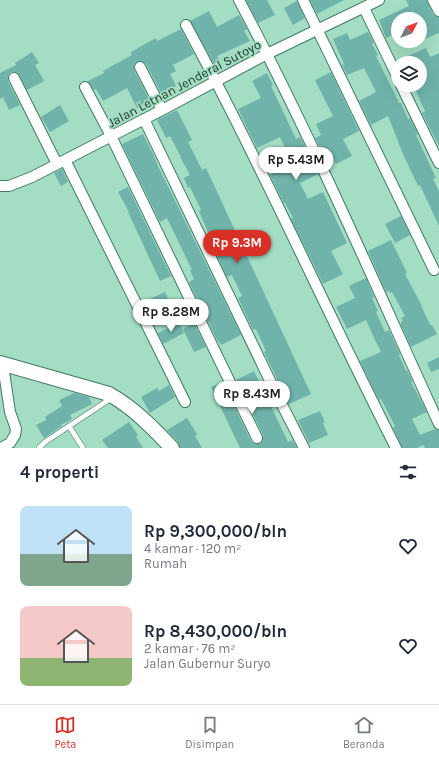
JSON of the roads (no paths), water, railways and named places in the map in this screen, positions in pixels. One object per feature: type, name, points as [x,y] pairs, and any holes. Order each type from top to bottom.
[{"type":"main road","points":[[1,364],[79,385],[113,397],[147,422],[172,448]]},
{"type":"street","points":[[239,0],[312,147],[439,424]]},
{"type":"street","points":[[303,0],[434,270]]},
{"type":"street","points":[[434,0],[439,11]]},
{"type":"street","points":[[371,3],[391,59]]},
{"type":"street","name":"Jalan Letnan Jenderal Sutoyo","points":[[0,186],[10,186],[32,177],[216,82],[315,26],[371,3]]},
{"type":"street","points":[[186,26],[216,82],[396,448]]},
{"type":"street","points":[[140,67],[162,110]]},
{"type":"street","points":[[14,78],[61,162],[185,402]]},
{"type":"street","points":[[85,87],[111,136],[257,438]]},
{"type":"street","points":[[404,92],[439,163]]},
{"type":"street","points":[[144,119],[272,385],[304,448]]},
{"type":"street","points":[[1,364],[10,412],[16,429],[15,435],[10,443],[1,448]]},
{"type":"lane","points":[[39,448],[113,397]]},
{"type":"lane","points":[[69,426],[83,448]]}]
